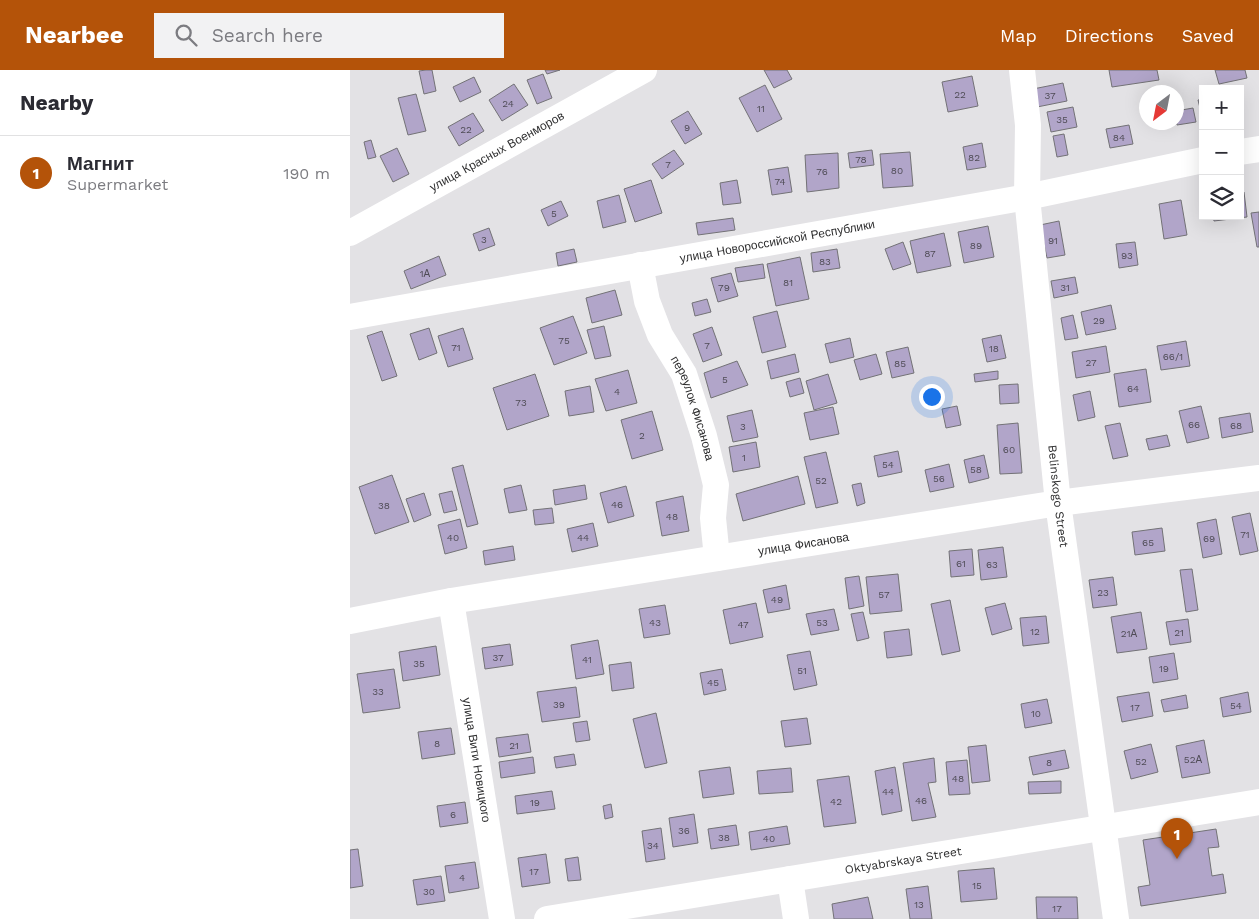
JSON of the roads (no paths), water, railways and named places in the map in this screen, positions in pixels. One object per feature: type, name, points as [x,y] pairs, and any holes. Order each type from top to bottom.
[{"type":"street","name":"улица Красных Военморов","points":[[350,233],[644,70]]},
{"type":"street","name":"Belinskogo Street","points":[[1022,70],[1028,125],[1027,197],[1058,503],[1116,919]]},
{"type":"street","points":[[1244,151],[1259,149]]},
{"type":"street","name":"улица Новороссийской Республики","points":[[350,317],[1027,197],[1199,161]]},
{"type":"street","name":"переулок Фисанова","points":[[640,266],[647,301],[660,335],[684,374],[704,436],[716,485],[713,518],[717,558]]},
{"type":"street","name":"улица Фисанова","points":[[350,621],[451,601],[1058,503],[1259,478]]},
{"type":"street","name":"улица Вити Новицкого","points":[[451,601],[502,919]]},
{"type":"street","name":"Oktyabrskaya Street","points":[[547,919],[1259,802]]},
{"type":"street","points":[[790,879],[796,919]]},
{"type":"place","name":"Магнит","points":[[1177,859]]}]
